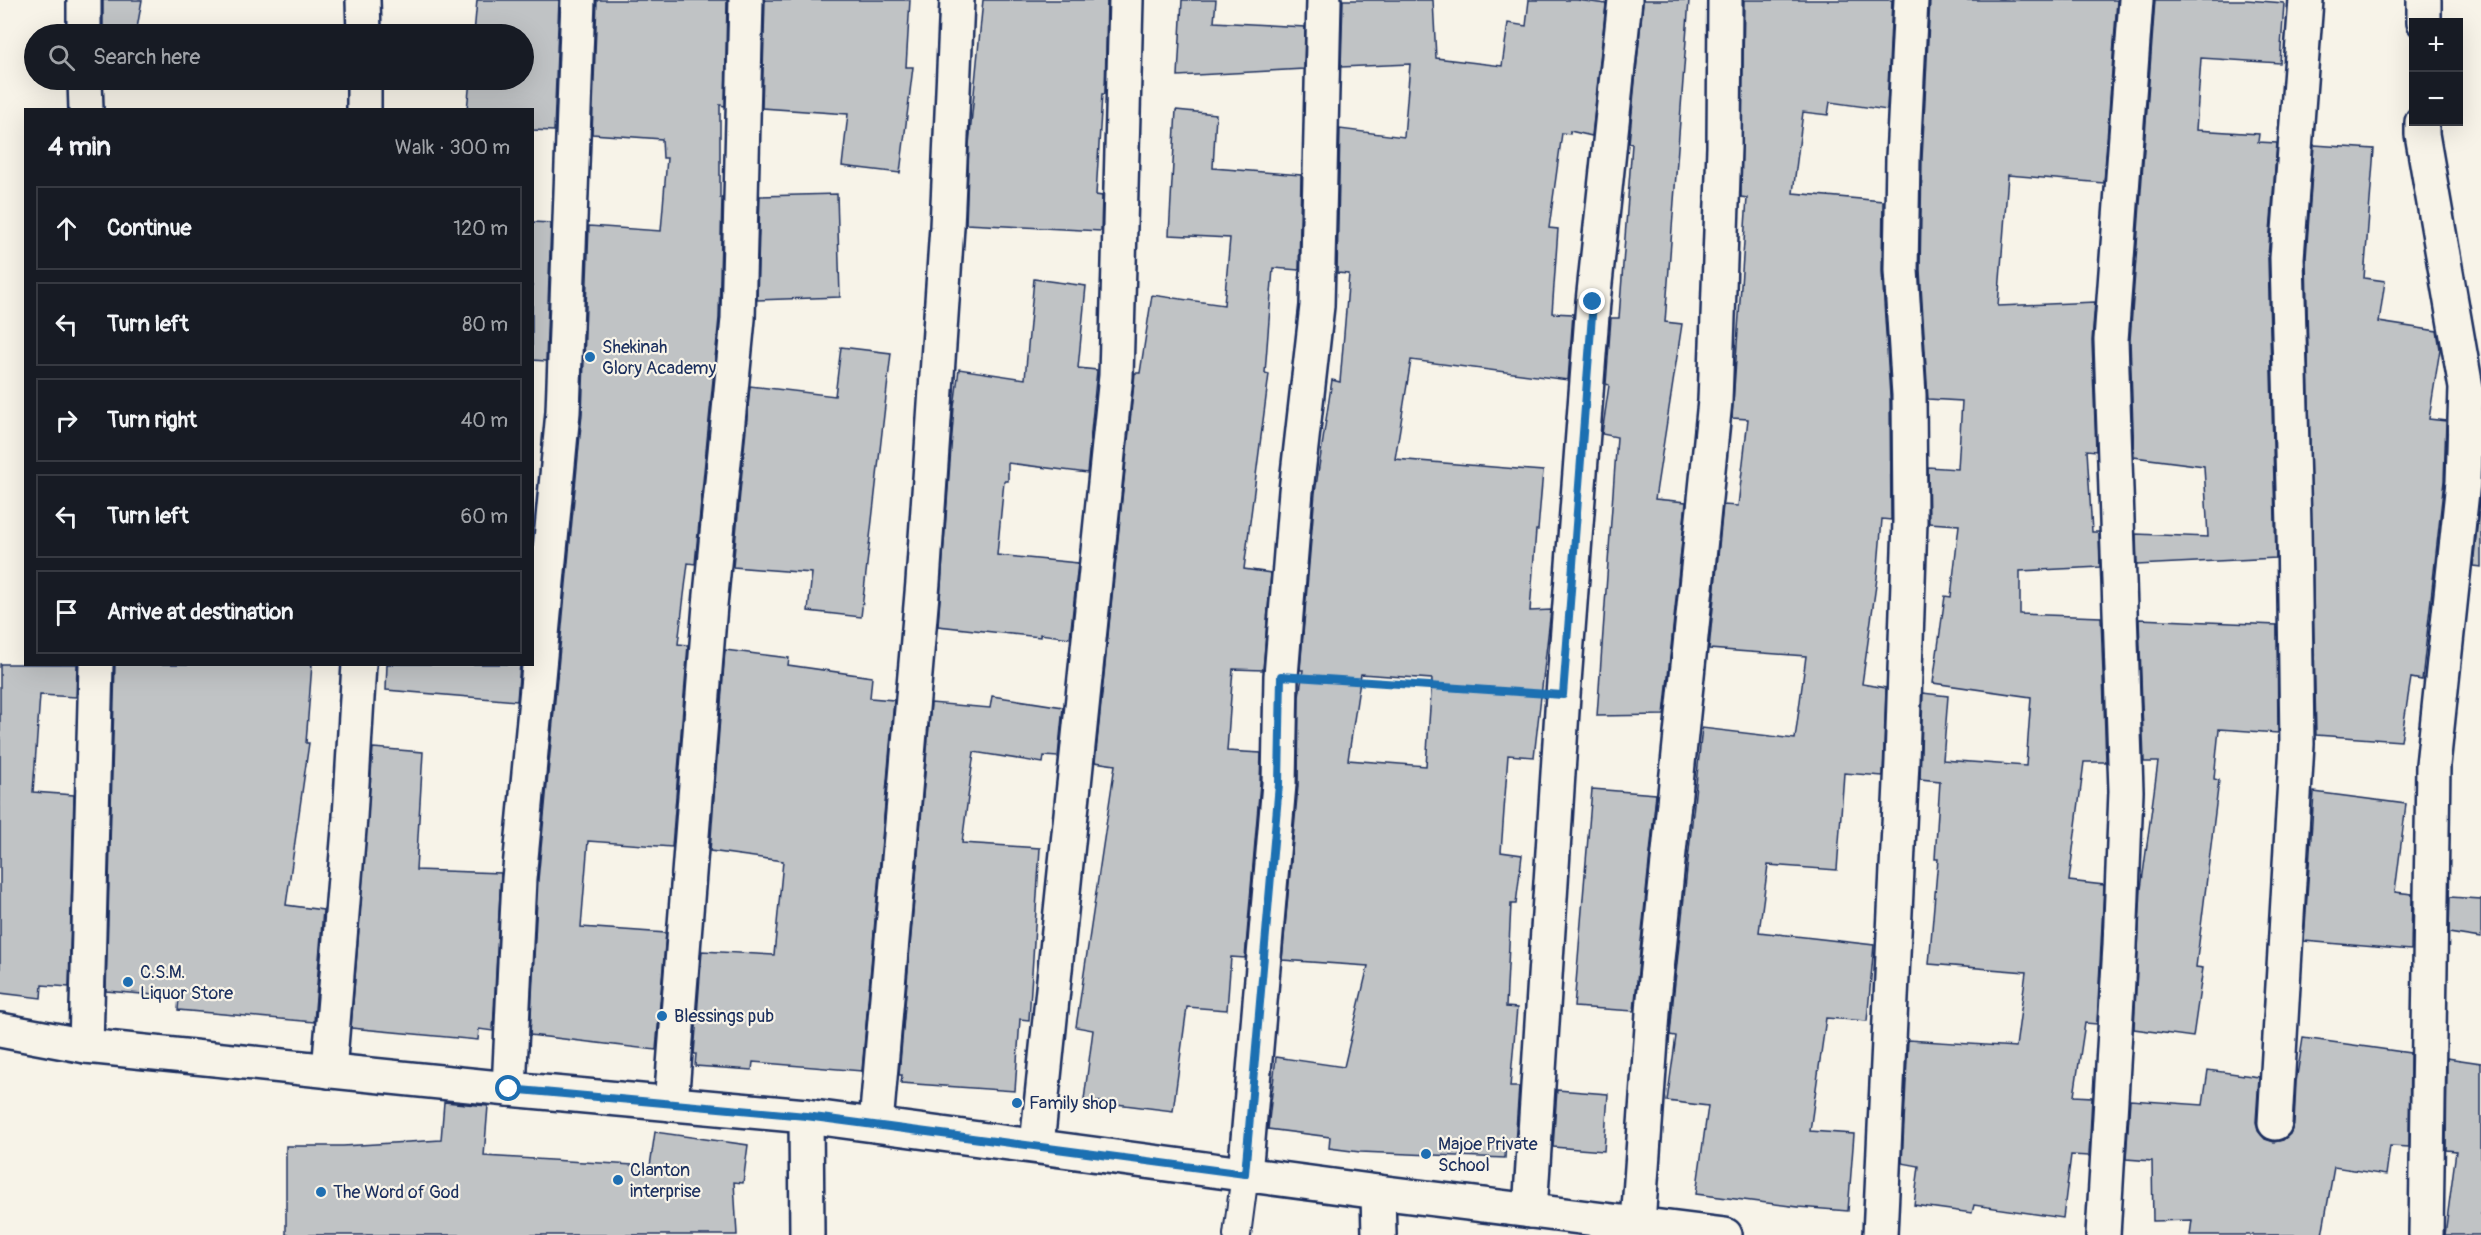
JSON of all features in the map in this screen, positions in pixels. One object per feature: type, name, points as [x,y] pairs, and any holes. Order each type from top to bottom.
[{"type":"street","points":[[84,0],[84,24]]},
{"type":"street","points":[[363,0],[364,24]]},
{"type":"street","points":[[509,1089],[519,879],[562,412],[578,0]]},
{"type":"street","points":[[671,1104],[710,605],[738,319],[746,0]]},
{"type":"street","points":[[876,1124],[924,570],[947,227],[957,0]]},
{"type":"street","points":[[1037,1145],[1116,376],[1126,0]]},
{"type":"street","points":[[1245,1174],[1279,784],[1281,676],[1296,491],[1317,306],[1324,0]]},
{"type":"street","points":[[1546,1220],[1563,695],[1593,302],[1624,0]]},
{"type":"street","points":[[1638,1223],[1656,988],[1715,401],[1724,147],[1725,0]]},
{"type":"street","points":[[1880,1235],[1902,761],[1910,521],[1909,395],[1901,270],[1903,158],[1911,0]]},
{"type":"street","points":[[2103,1235],[2120,946],[2126,791],[2111,340],[2136,0]]},
{"type":"street","points":[[2275,1123],[2296,744],[2288,258],[2306,0]]},
{"type":"street","points":[[2424,0],[2424,18]]},
{"type":"street","points":[[85,90],[86,108]]},
{"type":"street","points":[[364,90],[364,108]]},
{"type":"street","points":[[2422,126],[2466,388],[2463,482],[2433,765],[2426,1235]]},
{"type":"street","points":[[86,1046],[96,666]]},
{"type":"street","points":[[329,1071],[350,817],[359,666]]},
{"type":"street","points":[[0,1030],[86,1046],[876,1124],[1378,1192],[1546,1220],[1638,1223],[1725,1235]]},
{"type":"street","points":[[806,1116],[807,1235]]},
{"type":"street","points":[[1378,1192],[1379,1235]]},
{"type":"lane","points":[[1237,1235],[1245,1174]]},
{"type":"path","points":[[1281,676],[1563,695]]},
{"type":"building","points":[[103,0],[142,0],[138,24],[103,24]]},
{"type":"building","points":[[477,0],[559,0],[554,131],[534,130],[534,108],[467,108],[469,90],[534,90],[534,24],[475,24]]},
{"type":"building","points":[[597,0],[727,0],[725,106],[720,105],[720,198],[722,198],[719,318],[695,564],[688,563],[678,644],[688,645],[672,847],[588,841],[581,927],[666,933],[656,1050],[530,1035],[538,880],[582,414],[589,226],[661,231],[667,158],[663,158],[662,139],[592,134]]},
{"type":"building","points":[[765,0],[910,0],[906,67],[913,67],[900,173],[842,166],[848,114],[762,108]]},
{"type":"building","points":[[983,0],[1107,0],[1105,94],[1102,94],[1096,195],[1102,196],[1101,231],[966,224],[969,145]]},
{"type":"building","points":[[1182,0],[1216,0],[1214,22],[1305,27],[1304,69],[1178,76]]},
{"type":"building","points":[[1343,0],[1433,0],[1436,58],[1502,66],[1508,23],[1526,26],[1529,0],[1577,0],[1606,4],[1592,136],[1570,131],[1570,134],[1562,133],[1549,228],[1558,229],[1552,313],[1573,314],[1568,380],[1411,360],[1395,459],[1543,471],[1530,611],[1551,610],[1534,757],[1508,755],[1501,852],[1522,855],[1516,904],[1511,904],[1506,1007],[1517,1008],[1510,1087],[1519,1087],[1515,1144],[1506,1143],[1505,1158],[1360,1152],[1329,1148],[1330,1137],[1268,1129],[1276,1057],[1344,1067],[1368,966],[1282,960],[1298,786],[1299,697],[1303,670],[1300,670],[1315,493],[1332,380],[1340,382],[1349,274],[1337,273],[1340,129],[1404,137],[1410,64],[1341,67]],"holes":[[[1361,674],[1432,679],[1426,766],[1348,760]]]},
{"type":"building","points":[[1643,0],[1689,0],[1665,322],[1682,324],[1655,499],[1686,502],[1664,715],[1597,716],[1617,437],[1602,434],[1609,385],[1606,384],[1611,318],[1619,318],[1632,144],[1629,143]]},
{"type":"building","points":[[1744,0],[1892,0],[1887,110],[1830,102],[1828,115],[1803,112],[1793,193],[1883,201],[1882,271],[1890,396],[1891,520],[1882,519],[1877,578],[1862,684],[1886,688],[1883,776],[1844,773],[1837,870],[1768,865],[1759,932],[1874,945],[1867,1021],[1826,1018],[1810,1131],[1854,1134],[1848,1211],[1696,1194],[1708,1106],[1667,1101],[1676,1036],[1670,1035],[1673,1001],[1702,728],[1795,739],[1806,656],[1709,649],[1723,505],[1738,506],[1748,419],[1732,418],[1747,198],[1741,197]]},
{"type":"building","points":[[1930,0],[2117,0],[2104,183],[2008,175],[1998,306],[2095,302],[2092,341],[2096,451],[2087,450],[2092,532],[2099,532],[2100,567],[2020,571],[2020,614],[2101,617],[2106,762],[2084,762],[2069,881],[2104,885],[2097,1024],[2085,1023],[2074,1096],[2092,1097],[2089,1156],[2071,1155],[2063,1218],[1974,1205],[1972,1213],[1914,1205],[1919,1166],[1902,1163],[1908,1040],[2016,1047],[2026,972],[1929,964],[1938,859],[1935,859],[1940,781],[1920,779],[1923,693],[1948,696],[1943,760],[2026,766],[2031,697],[1933,683],[1945,596],[1951,597],[1959,525],[1929,523],[1928,467],[1958,469],[1962,401],[1928,399],[1920,270],[1922,159]]},
{"type":"building","points":[[2155,0],[2247,0],[2284,3],[2280,63],[2201,58],[2196,130],[2259,134],[2258,142],[2277,143],[2268,258],[2276,558],[2137,565],[2136,534],[2208,537],[2204,466],[2134,457],[2130,340]]},
{"type":"building","points":[[1176,110],[1216,114],[1213,168],[1301,175],[1299,270],[1273,268],[1265,373],[1269,374],[1244,569],[1271,573],[1263,670],[1233,669],[1227,751],[1261,753],[1245,958],[1231,957],[1227,1010],[1187,1007],[1173,1111],[1084,1100],[1093,1030],[1076,1027],[1115,765],[1095,762],[1135,373],[1140,373],[1152,295],[1224,305],[1230,238],[1169,235]]},
{"type":"building","points":[[2314,145],[2374,149],[2364,278],[2385,281],[2379,322],[2437,331],[2440,349],[2429,419],[2446,421],[2444,481],[2422,680],[2411,678],[2401,741],[2316,735],[2306,258]]},
{"type":"building","points":[[837,194],[840,297],[757,300],[760,196]]},
{"type":"building","points":[[534,222],[551,223],[546,361],[534,360]]},
{"type":"building","points":[[1034,279],[1086,286],[1078,368],[1097,370],[1087,473],[1008,463],[1008,481],[1004,481],[997,555],[1078,563],[1070,638],[938,626],[954,407],[959,369],[1025,379]]},
{"type":"building","points":[[841,347],[891,353],[861,617],[808,611],[812,573],[733,567],[750,386],[835,396]]},
{"type":"building","points":[[2481,490],[2481,567],[2473,566]]},
{"type":"building","points":[[2139,619],[2277,625],[2278,733],[2219,729],[2214,779],[2219,780],[2196,967],[2203,968],[2193,1037],[2134,1029],[2141,889],[2158,762],[2144,762]]},
{"type":"building","points":[[725,650],[789,658],[788,665],[872,677],[870,698],[894,700],[862,1071],[753,1062],[752,1070],[695,1066],[702,951],[774,955],[783,861],[710,851]]},
{"type":"building","points":[[0,664],[77,666],[76,697],[40,695],[33,792],[74,795],[69,987],[42,985],[41,998],[0,993]]},
{"type":"building","points":[[115,666],[312,666],[306,743],[309,743],[286,905],[323,910],[314,1022],[178,1010],[179,997],[106,991]]},
{"type":"building","points":[[387,666],[520,666],[517,701],[386,690]]},
{"type":"building","points":[[992,696],[1063,707],[1058,757],[1044,756],[1043,763],[974,752],[962,843],[1040,848],[1029,1020],[1020,1019],[1015,1091],[901,1083],[902,1075],[899,1075],[931,703],[990,708]]},
{"type":"building","points":[[373,748],[423,752],[416,870],[501,873],[493,1031],[479,1029],[478,1040],[351,1028]]},
{"type":"building","points":[[1592,789],[1656,794],[1634,1011],[1574,1007]]},
{"type":"building","points":[[2314,792],[2406,804],[2395,892],[2412,894],[2411,950],[2304,941]]},
{"type":"building","points":[[2450,897],[2481,899],[2481,938],[2449,933]]},
{"type":"building","points":[[2303,1038],[2410,1053],[2409,1147],[2390,1146],[2386,1175],[2334,1167],[2322,1235],[2190,1235],[2192,1220],[2153,1221],[2152,1161],[2126,1159],[2130,1100],[2203,1105],[2208,1070],[2259,1077],[2256,1122],[2258,1131],[2265,1139],[2274,1142],[2283,1140],[2290,1134],[2294,1124],[2296,1082]]},
{"type":"building","points":[[2447,1058],[2481,1063],[2481,1235],[2445,1235],[2456,1151],[2446,1150]]},
{"type":"building","points":[[1557,1090],[1608,1094],[1604,1151],[1553,1147]]},
{"type":"building","points":[[444,1102],[488,1106],[484,1156],[650,1166],[655,1132],[748,1145],[743,1183],[734,1182],[737,1235],[286,1235],[286,1146],[343,1146],[441,1140]]},
{"type":"place","name":"Shekinah Glory Academy","points":[[590,357]]},
{"type":"place","name":"C.S.M. Liquor Store","points":[[128,982]]},
{"type":"place","name":"Blessings pub","points":[[662,1016]]},
{"type":"place","name":"Family shop","points":[[1017,1103]]},
{"type":"place","name":"Majoe Private School","points":[[1426,1154]]},
{"type":"place","name":"Clanton interprise","points":[[618,1180]]},
{"type":"place","name":"The Word of God","points":[[321,1192]]},
{"type":"route","points":[[509,1089],[806,1116],[1245,1174],[1279,784],[1281,676],[1563,695],[1593,302]]}]
